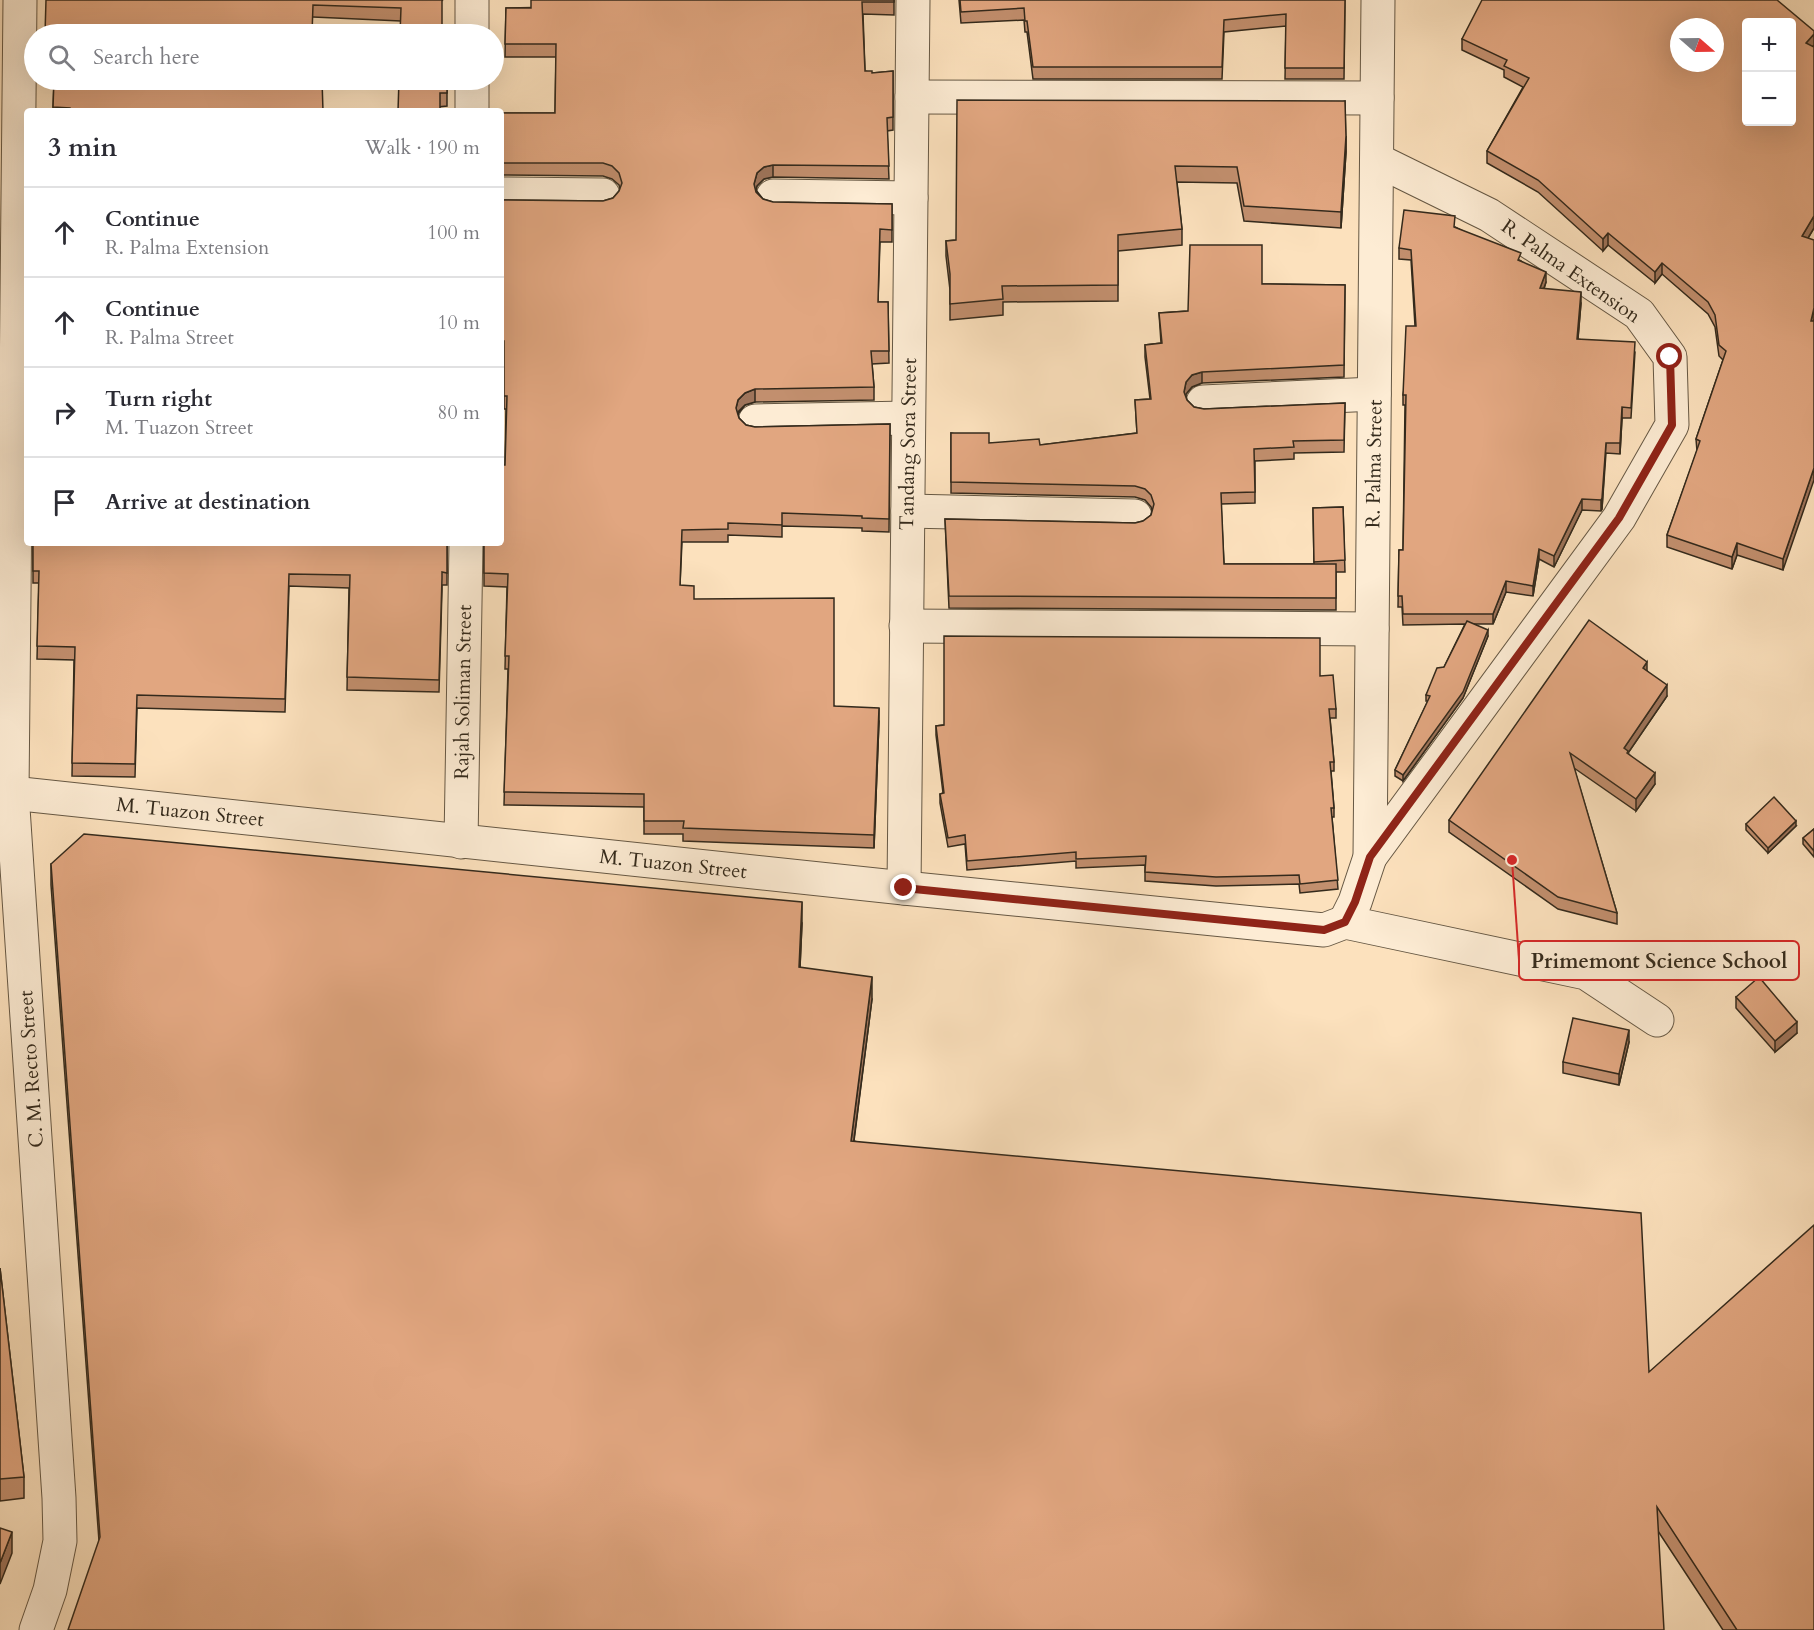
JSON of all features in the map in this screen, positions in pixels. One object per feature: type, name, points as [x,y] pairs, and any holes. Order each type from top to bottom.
[{"type":"street","name":"C. M. Recto Street","points":[[20,0],[6,794],[59,1498],[60,1541],[50,1590],[36,1630]]},
{"type":"street","points":[[472,0],[472,24]]},
{"type":"street","name":"Tandang Sora Street","points":[[904,888],[913,0]]},
{"type":"street","name":"R. Palma Street","points":[[1345,922],[1355,902],[1370,857],[1378,0]]},
{"type":"street","points":[[472,90],[472,108]]},
{"type":"street","points":[[912,97],[1377,99]]},
{"type":"street","name":"R. Palma Extension","points":[[1370,857],[1619,518],[1672,425],[1670,357],[1639,314],[1489,215],[1377,160]]},
{"type":"street","points":[[504,195],[603,195]]},
{"type":"street","points":[[773,196],[911,198]]},
{"type":"street","points":[[1203,402],[1374,394]]},
{"type":"street","points":[[755,421],[909,417]]},
{"type":"street","points":[[908,512],[1135,516]]},
{"type":"street","name":"Rajah Soliman Street","points":[[461,842],[465,546]]},
{"type":"street","points":[[906,626],[1372,629]]},
{"type":"street","name":"M. Tuazon Street","points":[[6,794],[1324,930],[1345,922]]},
{"type":"street","points":[[1345,922],[1586,974],[1657,1020]]},
{"type":"building","points":[[46,0],[442,0],[442,24],[400,24],[401,8],[313,5],[312,24],[45,24]]},
{"type":"building","points":[[531,0],[894,0],[894,2],[862,2],[865,71],[872,71],[872,73],[893,71],[893,117],[887,118],[889,166],[773,165],[764,167],[757,173],[754,184],[756,192],[763,199],[773,202],[892,204],[892,230],[880,229],[878,302],[888,302],[889,351],[871,351],[874,387],[755,389],[745,393],[738,400],[736,408],[739,418],[746,425],[755,427],[890,424],[889,519],[782,513],[782,525],[728,523],[728,529],[682,530],[680,585],[694,586],[694,599],[834,598],[834,706],[879,708],[874,835],[683,828],[684,821],[644,821],[644,794],[504,792],[509,656],[505,656],[508,574],[484,573],[484,546],[504,546],[507,396],[504,396],[504,200],[603,201],[613,198],[622,183],[619,173],[612,166],[603,163],[504,163],[504,113],[555,113],[556,44],[505,44],[506,8],[531,8]]},
{"type":"building","points":[[960,0],[1345,0],[1344,68],[1285,68],[1286,14],[1224,20],[1222,67],[1033,67],[1024,8],[961,12]]},
{"type":"building","points":[[1482,0],[1777,0],[1814,31],[1806,43],[1814,47],[1814,216],[1802,236],[1814,240],[1814,308],[1811,321],[1814,321],[1814,468],[1783,559],[1737,543],[1732,557],[1667,535],[1700,441],[1696,439],[1726,351],[1719,345],[1715,315],[1708,302],[1662,263],[1655,272],[1608,233],[1603,239],[1538,180],[1487,151],[1529,78],[1504,66],[1507,60],[1462,39]]},
{"type":"building","points":[[54,90],[322,90],[323,108],[70,108],[53,107]]},
{"type":"building","points":[[399,90],[447,90],[447,93],[440,93],[440,108],[398,108]]},
{"type":"building","points":[[957,100],[1345,101],[1346,136],[1341,212],[1244,206],[1237,167],[1175,166],[1182,229],[1118,235],[1118,285],[1002,286],[1003,299],[950,304],[950,274],[946,241],[956,240]]},
{"type":"building","points":[[1404,210],[1455,216],[1454,227],[1521,253],[1518,260],[1546,272],[1540,288],[1581,292],[1577,339],[1635,342],[1631,408],[1622,407],[1620,443],[1606,443],[1601,500],[1582,499],[1554,556],[1539,549],[1533,586],[1506,581],[1493,614],[1403,614],[1402,596],[1398,596],[1399,550],[1403,550],[1406,395],[1403,395],[1406,326],[1416,326],[1411,250],[1399,248]]},
{"type":"building","points":[[1190,245],[1262,245],[1262,284],[1345,285],[1344,365],[1202,372],[1192,375],[1186,382],[1184,392],[1187,400],[1194,407],[1204,409],[1345,403],[1344,440],[1293,441],[1294,447],[1254,449],[1255,492],[1221,493],[1224,564],[1336,564],[1336,598],[949,596],[945,519],[1135,523],[1151,515],[1154,504],[1151,495],[1145,489],[1135,486],[951,482],[951,433],[989,433],[989,443],[1039,439],[1040,445],[1137,433],[1135,400],[1151,399],[1145,345],[1162,343],[1159,313],[1188,311]]},
{"type":"building","points":[[1343,507],[1345,560],[1314,562],[1313,508]]},
{"type":"building","points":[[33,546],[447,546],[447,573],[442,572],[439,680],[347,677],[350,575],[289,574],[285,699],[137,695],[135,764],[72,763],[75,647],[37,646],[39,571],[33,571]]},
{"type":"building","points":[[1589,620],[1647,662],[1643,668],[1667,685],[1624,748],[1628,751],[1627,753],[1655,773],[1636,799],[1570,753],[1617,913],[1558,897],[1449,820]]},
{"type":"building","points":[[1467,621],[1488,630],[1463,692],[1403,775],[1395,770],[1430,696],[1426,695],[1437,668],[1444,667]]},
{"type":"building","points":[[944,636],[1320,638],[1320,676],[1333,675],[1336,709],[1329,709],[1334,762],[1330,762],[1334,808],[1331,808],[1338,880],[1300,884],[1299,875],[1216,877],[1145,872],[1146,856],[1076,859],[1076,852],[967,861],[965,835],[948,838],[940,794],[944,793],[936,726],[944,725]]},
{"type":"building","points":[[1774,797],[1796,821],[1768,848],[1746,824]]},
{"type":"building","points":[[1814,829],[1814,851],[1803,838]]},
{"type":"building","points":[[84,834],[802,902],[799,967],[872,977],[851,1141],[1641,1213],[1649,1372],[1814,1225],[1814,1630],[1737,1630],[1657,1507],[1664,1630],[68,1630],[100,1537],[51,864]]},
{"type":"building","points":[[1759,977],[1797,1022],[1775,1041],[1736,997]]},
{"type":"building","points":[[1573,1018],[1629,1030],[1619,1074],[1563,1062]]},
{"type":"building","points":[[0,1268],[24,1477],[0,1479]]},
{"type":"building","points":[[0,1528],[12,1532],[0,1563]]},
{"type":"place","name":"Primemont Science School","points":[[1512,860]]},
{"type":"route","points":[[904,888],[1324,930],[1345,922],[1355,902],[1370,857],[1619,518],[1672,425],[1670,357]]}]
